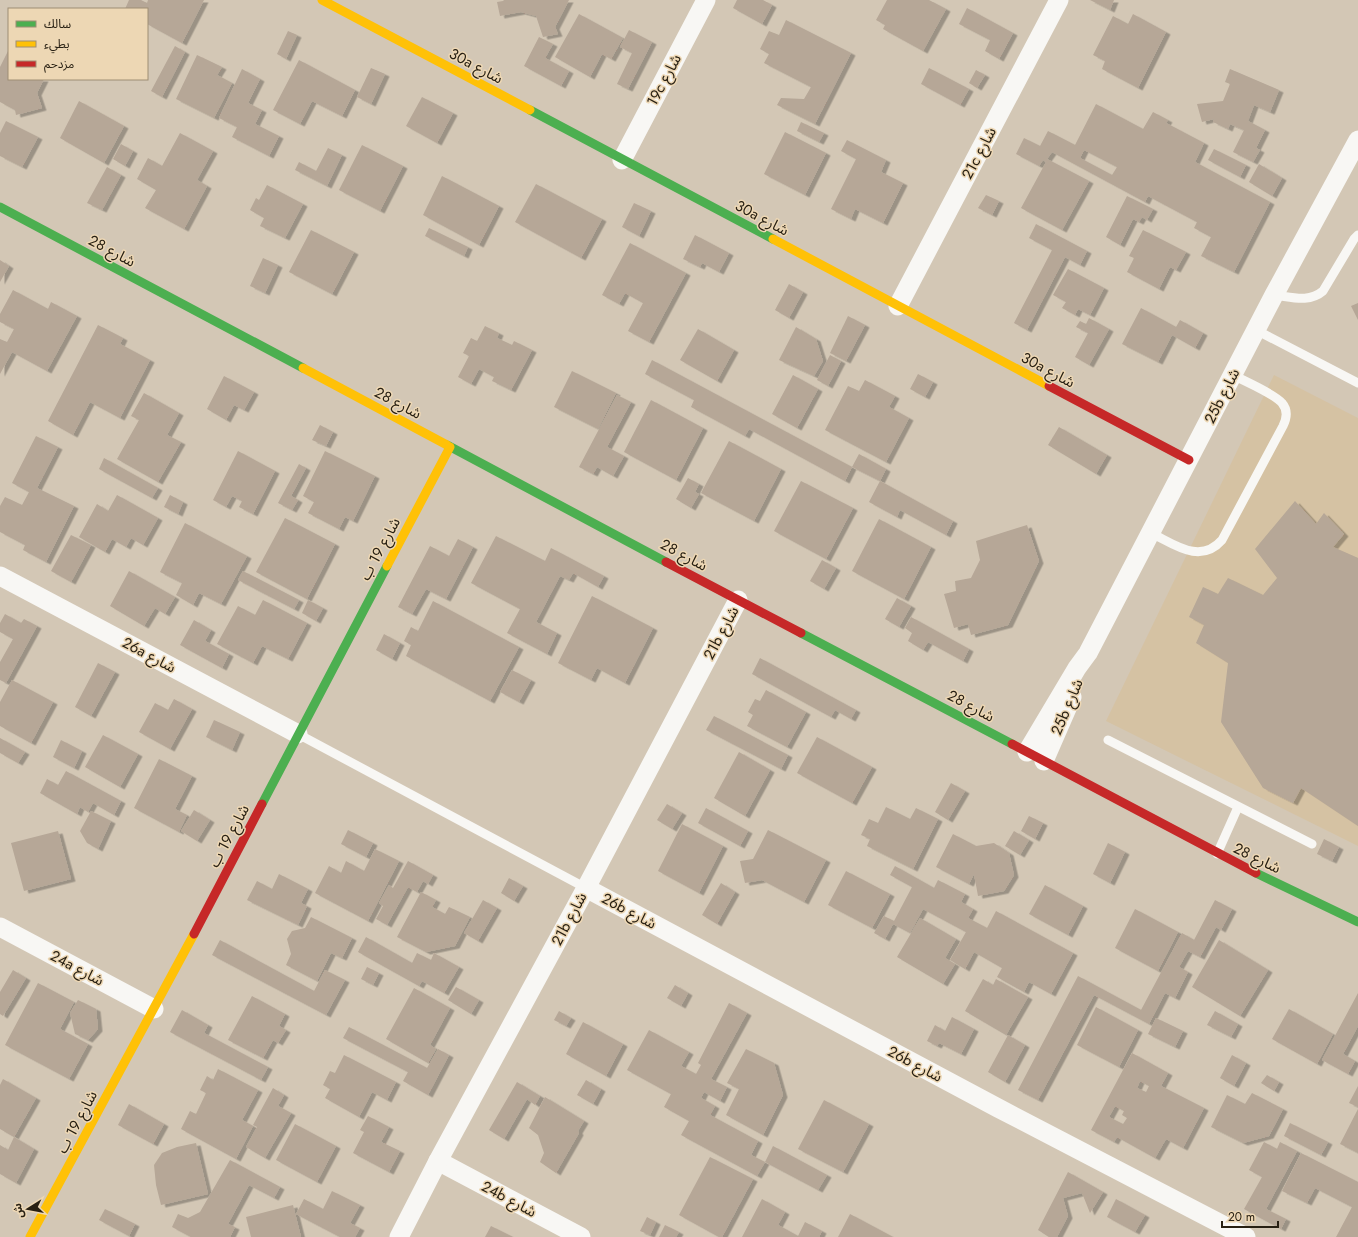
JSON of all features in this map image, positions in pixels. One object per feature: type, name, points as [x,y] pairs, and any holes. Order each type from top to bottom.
[{"type":"street","name":"30a شارع","points":[[322,0],[1189,460]]},
{"type":"street","name":"19c شارع","points":[[622,160],[706,0]]},
{"type":"street","name":"21c شارع","points":[[898,306],[1059,0]]},
{"type":"street","name":"25b شارع","points":[[1027,752],[1088,653],[1274,295],[1353,161],[1358,140]]},
{"type":"street","name":"شارع 28","points":[[0,207],[738,600],[1044,760],[1217,854],[1358,922]]},
{"type":"street","name":"شارع 19 ب","points":[[30,1237],[154,1009],[450,447]]},
{"type":"street","name":"26a شارع","points":[[0,576],[298,734]]},
{"type":"street","name":"21b شارع","points":[[399,1237],[438,1161],[586,888],[738,600]]},
{"type":"street","name":"25b شارع","points":[[1044,760],[1081,676],[1088,653]]},
{"type":"street","name":"26b شارع","points":[[586,888],[998,1108],[1246,1237]]},
{"type":"street","name":"24a شارع","points":[[0,927],[154,1009]]},
{"type":"street","name":"24b شارع","points":[[438,1161],[581,1237]]},
{"type":"lane","points":[[1274,295],[1302,299],[1314,298],[1319,295],[1358,235]]},
{"type":"lane","points":[[1256,330],[1358,383]]},
{"type":"lane","points":[[1150,533],[1190,552],[1202,552],[1213,548],[1222,540],[1283,426],[1286,417],[1283,403],[1275,397],[1233,375]]},
{"type":"lane","points":[[298,734],[586,888]]},
{"type":"lane","points":[[1108,740],[1312,844]]},
{"type":"lane","points":[[1217,854],[1238,807]]},
{"type":"shaded area","points":[[1274,375],[1358,418],[1358,846],[1106,721]]},
{"type":"building","points":[[129,0],[141,0],[147,3],[148,0],[204,0],[182,43],[148,25],[148,8],[125,8]]},
{"type":"building","points":[[504,0],[569,0],[555,27],[558,34],[543,37],[536,16],[521,12],[500,16],[497,2]]},
{"type":"building","points":[[737,0],[763,0],[772,5],[762,24],[733,8]]},
{"type":"building","points":[[887,0],[929,0],[946,9],[923,51],[883,29],[885,25],[876,20]]},
{"type":"building","points":[[1090,0],[1114,0],[1110,10]]},
{"type":"building","points":[[967,8],[1013,33],[999,59],[985,51],[990,40],[959,24]]},
{"type":"building","points":[[579,14],[623,38],[611,59],[602,54],[590,77],[555,57]]},
{"type":"building","points":[[1133,14],[1166,32],[1138,88],[1102,69],[1105,61],[1093,55],[1113,16],[1128,24]]},
{"type":"building","points":[[786,20],[851,53],[815,124],[777,105],[781,98],[804,99],[811,87],[764,63],[769,54],[760,49],[769,31],[779,35]]},
{"type":"building","points":[[629,30],[652,42],[628,89],[617,84],[632,53],[620,47]]},
{"type":"building","points":[[288,31],[297,35],[286,59],[277,54]]},
{"type":"building","points":[[539,37],[553,44],[545,58],[569,71],[561,86],[524,66]]},
{"type":"building","points":[[175,46],[185,52],[162,97],[151,91]]},
{"type":"building","points":[[8,51],[8,80],[44,80],[37,93],[42,108],[16,115],[15,110],[0,102],[0,67]]},
{"type":"building","points":[[197,55],[222,67],[217,75],[232,83],[214,118],[176,99]]},
{"type":"building","points":[[299,60],[355,90],[342,116],[312,101],[300,124],[273,110]]},
{"type":"building","points":[[371,68],[385,74],[371,104],[357,97]]},
{"type":"building","points":[[929,68],[969,89],[960,105],[921,84]]},
{"type":"building","points":[[242,69],[260,79],[248,103],[262,110],[255,124],[279,136],[269,156],[232,137],[237,127],[219,118]]},
{"type":"building","points":[[1230,69],[1279,90],[1270,112],[1254,105],[1248,121],[1265,130],[1256,148],[1260,150],[1253,162],[1233,152],[1244,130],[1230,124],[1228,129],[1213,122],[1214,119],[1202,122],[1197,104],[1223,101],[1230,84],[1225,82]]},
{"type":"building","points":[[976,70],[985,75],[977,88],[969,83]]},
{"type":"building","points":[[422,97],[453,113],[437,143],[406,126]]},
{"type":"building","points":[[79,101],[124,126],[104,163],[60,138]]},
{"type":"building","points":[[1096,104],[1143,129],[1153,112],[1168,120],[1166,123],[1204,143],[1195,162],[1270,202],[1234,272],[1201,256],[1211,237],[1194,228],[1197,222],[1148,196],[1145,202],[1052,152],[1047,159],[1089,181],[1062,230],[1021,208],[1046,162],[1043,160],[1039,166],[1016,154],[1024,138],[1040,146],[1048,131],[1075,145]],"holes":[[[1084,150],[1117,167],[1112,175],[1080,158]]]},
{"type":"building","points":[[6,121],[38,137],[22,167],[0,156],[0,133]]},
{"type":"building","points":[[801,122],[824,133],[819,142],[797,131]]},
{"type":"building","points":[[785,132],[826,153],[805,195],[764,174]]},
{"type":"building","points":[[180,133],[213,151],[197,180],[207,186],[184,229],[145,208],[156,190],[137,179],[148,158],[162,166]]},
{"type":"building","points":[[847,140],[886,160],[881,172],[903,183],[883,223],[855,209],[851,219],[831,209],[856,159],[841,151]]},
{"type":"building","points":[[121,144],[133,151],[125,166],[113,159]]},
{"type":"building","points":[[362,145],[403,166],[380,211],[339,190]]},
{"type":"building","points":[[328,148],[342,155],[327,186],[295,170],[299,162],[316,171]]},
{"type":"building","points":[[1214,149],[1246,165],[1240,177],[1208,160]]},
{"type":"building","points":[[1259,164],[1282,178],[1272,196],[1249,182]]},
{"type":"building","points":[[107,167],[121,175],[102,210],[87,203]]},
{"type":"building","points":[[442,176],[499,206],[479,245],[423,215]]},
{"type":"building","points":[[536,184],[602,219],[581,258],[515,222]]},
{"type":"building","points":[[267,185],[303,204],[285,238],[260,226],[264,218],[250,210],[256,198],[259,200]]},
{"type":"building","points":[[986,195],[999,201],[992,215],[978,208]]},
{"type":"building","points":[[1127,196],[1153,209],[1147,220],[1142,217],[1139,222],[1133,219],[1120,245],[1106,237]]},
{"type":"building","points":[[634,203],[651,211],[639,236],[622,227]]},
{"type":"building","points":[[1036,224],[1087,251],[1080,265],[1065,257],[1027,330],[1014,323],[1052,250],[1029,238]]},
{"type":"building","points":[[429,228],[468,247],[464,256],[425,236]]},
{"type":"building","points":[[311,230],[354,252],[332,294],[289,272]]},
{"type":"building","points":[[1143,230],[1186,252],[1176,270],[1170,267],[1159,289],[1127,272],[1134,258],[1129,256]]},
{"type":"building","points":[[695,235],[729,253],[719,272],[702,263],[700,267],[683,259]]},
{"type":"building","points":[[630,243],[686,273],[649,342],[628,331],[643,303],[625,293],[619,304],[602,295]]},
{"type":"building","points":[[263,258],[278,265],[265,293],[250,286]]},
{"type":"building","points":[[0,260],[9,266],[0,282]]},
{"type":"building","points":[[1068,269],[1104,288],[1090,315],[1078,309],[1075,315],[1062,308],[1066,302],[1053,295]]},
{"type":"building","points":[[789,284],[803,292],[789,318],[775,310]]},
{"type":"building","points":[[13,290],[48,309],[51,302],[77,316],[47,371],[12,352],[0,374],[0,339],[7,342],[14,329],[0,322],[0,314]]},
{"type":"building","points":[[1358,303],[1358,320],[1351,306]]},
{"type":"building","points":[[1141,308],[1176,327],[1180,320],[1203,333],[1195,348],[1172,335],[1158,362],[1122,344]]},
{"type":"building","points":[[848,316],[865,325],[846,361],[830,353]]},
{"type":"building","points":[[1089,318],[1109,329],[1089,365],[1075,357],[1088,333],[1076,327],[1080,321],[1086,324]]},
{"type":"building","points":[[98,325],[123,338],[120,344],[150,360],[120,418],[90,402],[73,435],[48,421]]},
{"type":"building","points":[[485,326],[499,333],[497,338],[512,345],[514,341],[532,350],[511,390],[492,381],[494,377],[479,369],[471,384],[458,377],[469,356],[463,353],[471,338],[477,341]]},
{"type":"building","points":[[796,327],[816,339],[823,361],[814,376],[779,360]]},
{"type":"building","points":[[698,329],[734,350],[717,381],[680,360]]},
{"type":"building","points":[[830,355],[841,361],[828,386],[817,380]]},
{"type":"building","points":[[652,360],[852,467],[845,481],[749,429],[745,436],[691,407],[694,400],[645,374]]},
{"type":"building","points":[[572,371],[616,393],[598,429],[554,407]]},
{"type":"building","points":[[918,374],[933,382],[925,397],[910,389]]},
{"type":"building","points":[[793,375],[818,389],[797,428],[772,414]]},
{"type":"building","points":[[224,376],[254,392],[244,410],[234,405],[226,420],[207,409]]},
{"type":"building","points":[[865,380],[895,396],[889,407],[909,418],[886,462],[825,430],[848,386],[859,391]]},
{"type":"building","points":[[144,393],[179,413],[167,435],[181,442],[158,482],[117,459],[139,420],[131,416]]},
{"type":"building","points":[[617,395],[631,402],[607,447],[624,456],[613,476],[597,467],[593,474],[579,467]]},
{"type":"building","points":[[651,400],[703,428],[676,480],[624,452]]},
{"type":"building","points":[[320,425],[333,432],[326,446],[312,440]]},
{"type":"building","points":[[1059,427],[1107,455],[1096,474],[1048,445]]},
{"type":"building","points":[[36,436],[58,447],[37,488],[74,506],[46,562],[23,550],[25,545],[0,532],[0,506],[5,497],[22,505],[29,492],[12,483]]},
{"type":"building","points":[[729,441],[781,469],[754,521],[701,493]]},
{"type":"building","points":[[238,451],[275,471],[253,514],[239,507],[242,501],[232,496],[226,507],[213,500]]},
{"type":"building","points":[[325,451],[375,476],[353,521],[345,517],[339,529],[308,513],[314,502],[303,496]]},
{"type":"building","points":[[859,454],[886,469],[880,481],[852,467]]},
{"type":"building","points":[[104,458],[158,488],[152,498],[99,469]]},
{"type":"building","points":[[299,464],[306,468],[291,496],[298,500],[292,510],[278,503]]},
{"type":"building","points":[[688,478],[699,484],[695,492],[699,494],[691,508],[676,499]]},
{"type":"building","points":[[801,481],[853,508],[826,559],[774,531]]},
{"type":"building","points":[[880,481],[953,521],[946,535],[900,510],[897,517],[869,502]]},
{"type":"building","points":[[117,495],[158,518],[143,545],[131,538],[126,547],[112,539],[105,552],[79,537],[97,504],[108,511]]},
{"type":"building","points":[[170,495],[183,502],[178,514],[164,507]]},
{"type":"building","points":[[1295,501],[1316,524],[1324,513],[1344,534],[1333,547],[1358,558],[1358,826],[1301,788],[1293,803],[1263,788],[1221,722],[1228,663],[1196,643],[1204,625],[1189,617],[1203,587],[1218,594],[1228,578],[1263,595],[1277,578],[1255,549]]},
{"type":"building","points":[[285,518],[335,544],[307,599],[256,572]]},
{"type":"building","points":[[879,519],[931,547],[904,599],[852,571]]},
{"type":"building","points":[[185,523],[247,556],[221,604],[199,593],[193,605],[176,595],[182,583],[160,572]]},
{"type":"building","points":[[1027,525],[1039,561],[1008,625],[971,635],[968,624],[954,628],[944,594],[956,591],[955,581],[971,578],[980,560],[976,541]]},
{"type":"building","points":[[71,535],[91,545],[71,582],[51,571]]},
{"type":"building","points":[[496,536],[545,561],[551,548],[604,576],[598,587],[573,573],[569,580],[560,576],[536,622],[557,633],[547,654],[507,633],[520,609],[471,583]]},
{"type":"building","points":[[458,539],[473,547],[446,599],[426,589],[412,614],[398,607],[430,546],[449,556]]},
{"type":"building","points":[[822,560],[836,568],[824,589],[810,581]]},
{"type":"building","points":[[129,571],[175,597],[165,614],[155,608],[144,626],[110,606]]},
{"type":"building","points":[[243,571],[299,600],[294,609],[238,580]]},
{"type":"building","points":[[592,596],[653,628],[625,683],[597,668],[591,680],[558,663]]},
{"type":"building","points":[[897,598],[911,606],[899,627],[885,619]]},
{"type":"building","points":[[263,600],[307,623],[288,659],[262,646],[253,663],[217,644],[238,606],[255,615]]},
{"type":"building","points":[[308,600],[323,608],[316,621],[302,613]]},
{"type":"building","points":[[433,601],[519,647],[490,701],[406,656],[411,645],[404,641],[411,627],[418,631]]},
{"type":"building","points":[[5,614],[21,623],[24,619],[37,626],[6,683],[0,680],[0,662],[13,639],[0,632],[0,623]]},
{"type":"building","points":[[911,617],[969,649],[963,661],[928,642],[923,650],[908,641],[912,633],[905,628]]},
{"type":"building","points":[[194,620],[211,630],[205,641],[229,654],[222,668],[180,645]]},
{"type":"building","points":[[384,634],[400,643],[392,659],[376,650]]},
{"type":"building","points":[[760,658],[856,710],[851,719],[835,710],[831,717],[752,674]]},
{"type":"building","points":[[98,663],[115,672],[91,716],[75,707]]},
{"type":"building","points":[[512,670],[531,680],[519,702],[500,692]]},
{"type":"building","points":[[12,680],[53,702],[31,743],[0,726],[0,702]]},
{"type":"building","points":[[766,690],[806,712],[787,747],[747,726],[753,715],[748,712],[755,699],[760,701]]},
{"type":"building","points":[[174,699],[192,709],[170,749],[139,732],[155,703],[168,710]]},
{"type":"building","points":[[714,716],[788,755],[781,769],[706,730]]},
{"type":"building","points":[[214,720],[240,732],[232,750],[206,737]]},
{"type":"building","points":[[103,735],[138,754],[120,787],[85,767]]},
{"type":"building","points":[[817,737],[872,767],[852,803],[797,773]]},
{"type":"building","points":[[0,738],[25,752],[18,763],[0,753]]},
{"type":"building","points":[[61,740],[82,751],[74,768],[53,757]]},
{"type":"building","points":[[739,752],[770,770],[745,816],[714,798]]},
{"type":"building","points":[[159,759],[192,776],[175,809],[187,815],[179,832],[134,808]]},
{"type":"building","points":[[66,771],[121,801],[114,815],[93,803],[88,812],[80,807],[77,814],[40,793],[47,779],[58,785]]},
{"type":"building","points":[[951,783],[965,791],[948,820],[935,812]]},
{"type":"building","points":[[667,804],[682,813],[672,829],[657,820]]},
{"type":"building","points":[[886,807],[910,819],[916,808],[938,819],[913,869],[867,846],[870,839],[861,835],[869,819],[878,823]]},
{"type":"building","points":[[706,808],[748,831],[740,846],[698,823]]},
{"type":"building","points":[[194,810],[210,820],[197,841],[181,831]]},
{"type":"building","points":[[91,811],[111,821],[98,849],[87,843],[80,831]]},
{"type":"building","points":[[1029,816],[1043,823],[1035,839],[1021,831]]},
{"type":"building","points":[[682,824],[723,846],[699,893],[658,871]]},
{"type":"building","points":[[348,830],[373,843],[366,857],[341,844]]},
{"type":"building","points":[[768,830],[826,860],[804,902],[762,880],[745,883],[740,861],[753,859]]},
{"type":"building","points":[[58,831],[71,879],[24,891],[11,843]]},
{"type":"building","points":[[1014,831],[1029,840],[1020,855],[1005,846]]},
{"type":"building","points":[[953,834],[976,846],[994,843],[1009,853],[1014,875],[1004,891],[978,896],[974,874],[969,884],[936,867]]},
{"type":"building","points":[[1324,839],[1339,847],[1332,861],[1317,854]]},
{"type":"building","points":[[1108,843],[1125,852],[1110,883],[1093,874]]},
{"type":"building","points":[[375,849],[399,861],[368,921],[315,893],[329,866],[341,873],[346,861],[364,871]]},
{"type":"building","points":[[408,861],[433,875],[428,884],[423,881],[417,892],[408,887],[387,925],[376,919],[383,906],[379,903],[389,885],[393,888]]},
{"type":"building","points":[[895,866],[934,888],[938,880],[965,894],[961,902],[973,909],[968,918],[987,928],[996,911],[1073,953],[1051,994],[1029,982],[1024,992],[997,977],[1002,968],[974,952],[965,969],[950,960],[966,932],[923,909],[910,933],[893,924],[885,939],[874,933],[884,916],[894,921],[912,887],[890,875]]},
{"type":"building","points":[[846,871],[890,894],[872,928],[828,905]]},
{"type":"building","points":[[279,874],[308,889],[301,903],[307,906],[298,925],[247,900],[257,881],[272,889]]},
{"type":"building","points":[[509,878],[523,886],[514,901],[501,893]]},
{"type":"building","points":[[721,883],[735,892],[717,924],[702,915]]},
{"type":"building","points":[[1045,885],[1083,906],[1068,935],[1029,914]]},
{"type":"building","points":[[421,892],[436,900],[432,907],[445,914],[449,907],[470,917],[455,946],[426,952],[397,937]]},
{"type":"building","points":[[483,900],[497,908],[478,941],[464,933]]},
{"type":"building","points":[[1215,900],[1232,909],[1221,930],[1216,927],[1200,957],[1188,951],[1179,967],[1188,972],[1175,998],[1165,993],[1149,1024],[1094,995],[1038,1100],[1018,1090],[1078,976],[1141,1010],[1182,933],[1194,940]]},
{"type":"building","points":[[1135,909],[1178,932],[1158,971],[1115,948]]},
{"type":"building","points":[[311,917],[352,938],[342,958],[331,953],[317,981],[286,965],[291,954],[287,939],[292,931],[305,928]]},
{"type":"building","points":[[920,918],[956,939],[945,958],[955,964],[943,984],[897,957]]},
{"type":"building","points":[[366,937],[412,963],[417,953],[431,960],[434,953],[459,967],[444,993],[422,981],[419,986],[358,952]]},
{"type":"building","points":[[220,940],[314,991],[325,970],[345,980],[326,1015],[212,955]]},
{"type":"building","points":[[1219,940],[1268,970],[1240,1016],[1192,987]]},
{"type":"building","points":[[367,967],[379,973],[373,985],[361,979]]},
{"type":"building","points":[[13,970],[26,978],[3,1016],[0,1014],[0,992]]},
{"type":"building","points":[[983,979],[993,985],[996,979],[1028,997],[1006,1035],[965,1011]]},
{"type":"building","points":[[38,983],[74,1002],[60,1029],[88,1044],[69,1079],[5,1045]]},
{"type":"building","points":[[675,985],[688,993],[681,1006],[667,998]]},
{"type":"building","points":[[456,987],[479,1000],[471,1014],[448,1000]]},
{"type":"building","points":[[414,988],[450,1008],[430,1045],[436,1049],[428,1063],[386,1039]]},
{"type":"building","points":[[1358,993],[1358,1026],[1343,1054],[1355,1061],[1348,1074],[1322,1060]]},
{"type":"building","points":[[252,996],[285,1014],[279,1026],[286,1030],[278,1043],[273,1040],[263,1058],[228,1040]]},
{"type":"building","points":[[78,1000],[96,1009],[98,1029],[88,1040],[75,1034],[70,1013]]},
{"type":"building","points":[[729,1003],[747,1013],[711,1079],[727,1087],[720,1101],[704,1092],[701,1098],[715,1106],[710,1115],[758,1141],[751,1155],[765,1162],[757,1176],[681,1135],[689,1121],[664,1107],[671,1094],[627,1070],[649,1030],[689,1052],[681,1066],[696,1074],[701,1065],[698,1063]]},
{"type":"building","points":[[1096,1007],[1138,1030],[1119,1067],[1077,1045]]},
{"type":"building","points":[[1289,1009],[1333,1034],[1317,1064],[1272,1039]]},
{"type":"building","points":[[182,1010],[208,1025],[204,1033],[268,1067],[261,1080],[170,1032]]},
{"type":"building","points":[[559,1011],[571,1018],[566,1026],[554,1020]]},
{"type":"building","points":[[1215,1011],[1238,1024],[1231,1037],[1207,1025]]},
{"type":"building","points":[[952,1017],[974,1029],[961,1054],[939,1043],[937,1046],[927,1041],[935,1025],[945,1031]]},
{"type":"building","points":[[1156,1018],[1183,1031],[1175,1047],[1148,1034]]},
{"type":"building","points":[[583,1022],[623,1044],[606,1076],[566,1054]]},
{"type":"building","points":[[349,1027],[427,1068],[438,1049],[449,1055],[428,1095],[403,1081],[408,1072],[343,1038]]},
{"type":"building","points":[[1008,1035],[1025,1045],[1005,1082],[988,1072]]},
{"type":"building","points":[[746,1049],[774,1063],[783,1095],[763,1135],[726,1115],[739,1089],[727,1083]]},
{"type":"building","points":[[1132,1053],[1168,1073],[1161,1086],[1204,1108],[1183,1148],[1166,1139],[1155,1158],[1117,1137],[1114,1142],[1091,1130]],"holes":[[[1140,1081],[1149,1086],[1146,1092],[1137,1088]],[[1115,1106],[1124,1111],[1122,1115],[1127,1118],[1123,1124],[1109,1117]]]},
{"type":"building","points":[[344,1055],[396,1082],[387,1100],[372,1092],[359,1117],[325,1098],[330,1089],[323,1085],[330,1071],[335,1073]]},
{"type":"building","points":[[1232,1055],[1246,1063],[1234,1086],[1220,1078]]},
{"type":"building","points":[[218,1069],[258,1090],[242,1120],[253,1126],[236,1159],[181,1129],[190,1111],[196,1114],[206,1093],[200,1090],[207,1076],[213,1080]]},
{"type":"building","points":[[1267,1075],[1279,1082],[1274,1091],[1261,1083]]},
{"type":"building","points":[[3,1079],[36,1098],[14,1137],[0,1129],[0,1085]]},
{"type":"building","points":[[586,1080],[601,1089],[593,1104],[577,1095]]},
{"type":"building","points":[[517,1082],[540,1096],[535,1105],[527,1099],[504,1139],[489,1130]]},
{"type":"building","points":[[1358,1086],[1358,1107],[1349,1103]]},
{"type":"building","points":[[273,1088],[284,1095],[278,1106],[291,1113],[265,1158],[246,1147],[257,1127],[253,1125]]},
{"type":"building","points":[[1252,1093],[1283,1109],[1269,1136],[1243,1143],[1211,1127],[1227,1095],[1245,1104]]},
{"type":"building","points":[[545,1097],[584,1121],[578,1131],[579,1133],[556,1173],[540,1162],[544,1153],[538,1135],[529,1128]]},
{"type":"building","points":[[824,1100],[869,1124],[843,1172],[798,1149]]},
{"type":"building","points":[[129,1104],[164,1124],[153,1144],[118,1125]]},
{"type":"building","points":[[1358,1109],[1358,1153],[1340,1144]]},
{"type":"building","points":[[368,1116],[389,1127],[381,1142],[400,1151],[389,1172],[353,1153],[364,1132],[360,1130]]},
{"type":"building","points":[[1290,1123],[1328,1142],[1321,1155],[1284,1136]]},
{"type":"building","points":[[295,1124],[336,1146],[317,1182],[276,1160]]},
{"type":"building","points":[[14,1137],[34,1149],[16,1183],[0,1174],[0,1145],[8,1150]]},
{"type":"building","points":[[1264,1142],[1277,1149],[1280,1142],[1297,1151],[1266,1209],[1286,1219],[1281,1229],[1244,1209],[1262,1177],[1249,1170]]},
{"type":"building","points":[[196,1143],[208,1194],[161,1205],[156,1185],[154,1165],[162,1153],[177,1147]]},
{"type":"building","points":[[773,1146],[827,1175],[818,1190],[765,1162]]},
{"type":"building","points":[[1301,1153],[1358,1182],[1358,1237],[1336,1237],[1352,1207],[1315,1188],[1307,1203],[1282,1191]]},
{"type":"building","points":[[710,1157],[753,1179],[722,1237],[719,1237],[679,1215]]},
{"type":"building","points":[[230,1160],[280,1187],[274,1198],[249,1185],[228,1224],[235,1227],[230,1237],[191,1237],[172,1227],[178,1214],[188,1218],[200,1212]]},
{"type":"building","points":[[1068,1172],[1103,1192],[1090,1213],[1082,1193],[1063,1198],[1068,1216],[1057,1237],[1049,1237],[1038,1230]]},
{"type":"building","points":[[332,1191],[360,1205],[350,1223],[360,1228],[355,1237],[340,1237],[296,1214],[304,1199],[323,1209]]},
{"type":"building","points":[[762,1199],[785,1212],[778,1225],[798,1236],[805,1222],[822,1231],[819,1237],[742,1237]]},
{"type":"building","points":[[1116,1199],[1145,1215],[1135,1232],[1107,1217]]},
{"type":"building","points":[[293,1205],[301,1237],[251,1237],[246,1217]]},
{"type":"building","points":[[105,1209],[135,1224],[129,1236],[99,1220]]},
{"type":"building","points":[[850,1214],[893,1237],[838,1237]]},
{"type":"building","points":[[647,1217],[656,1222],[650,1235],[640,1231]]},
{"type":"building","points":[[665,1225],[679,1232],[676,1237],[659,1237]]},
{"type":"building","points":[[491,1226],[513,1237],[485,1237]]},
{"type":"traffic: fast","points":[[530,110],[773,239]]},
{"type":"traffic: fast","points":[[0,207],[303,368]]},
{"type":"traffic: fast","points":[[447,445],[666,562]]},
{"type":"traffic: fast","points":[[262,804],[387,566]]},
{"type":"traffic: fast","points":[[801,633],[1012,744]]},
{"type":"traffic: fast","points":[[1256,873],[1358,922]]},
{"type":"traffic: slow","points":[[322,0],[530,110]]},
{"type":"traffic: slow","points":[[773,239],[1049,386]]},
{"type":"traffic: slow","points":[[303,368],[447,445]]},
{"type":"traffic: slow","points":[[387,566],[450,447]]},
{"type":"traffic: slow","points":[[30,1237],[194,934]]},
{"type":"traffic: jam","points":[[1049,386],[1189,460]]},
{"type":"traffic: jam","points":[[666,562],[801,633]]},
{"type":"traffic: jam","points":[[1012,744],[1256,873]]},
{"type":"traffic: jam","points":[[194,934],[262,804]]}]
